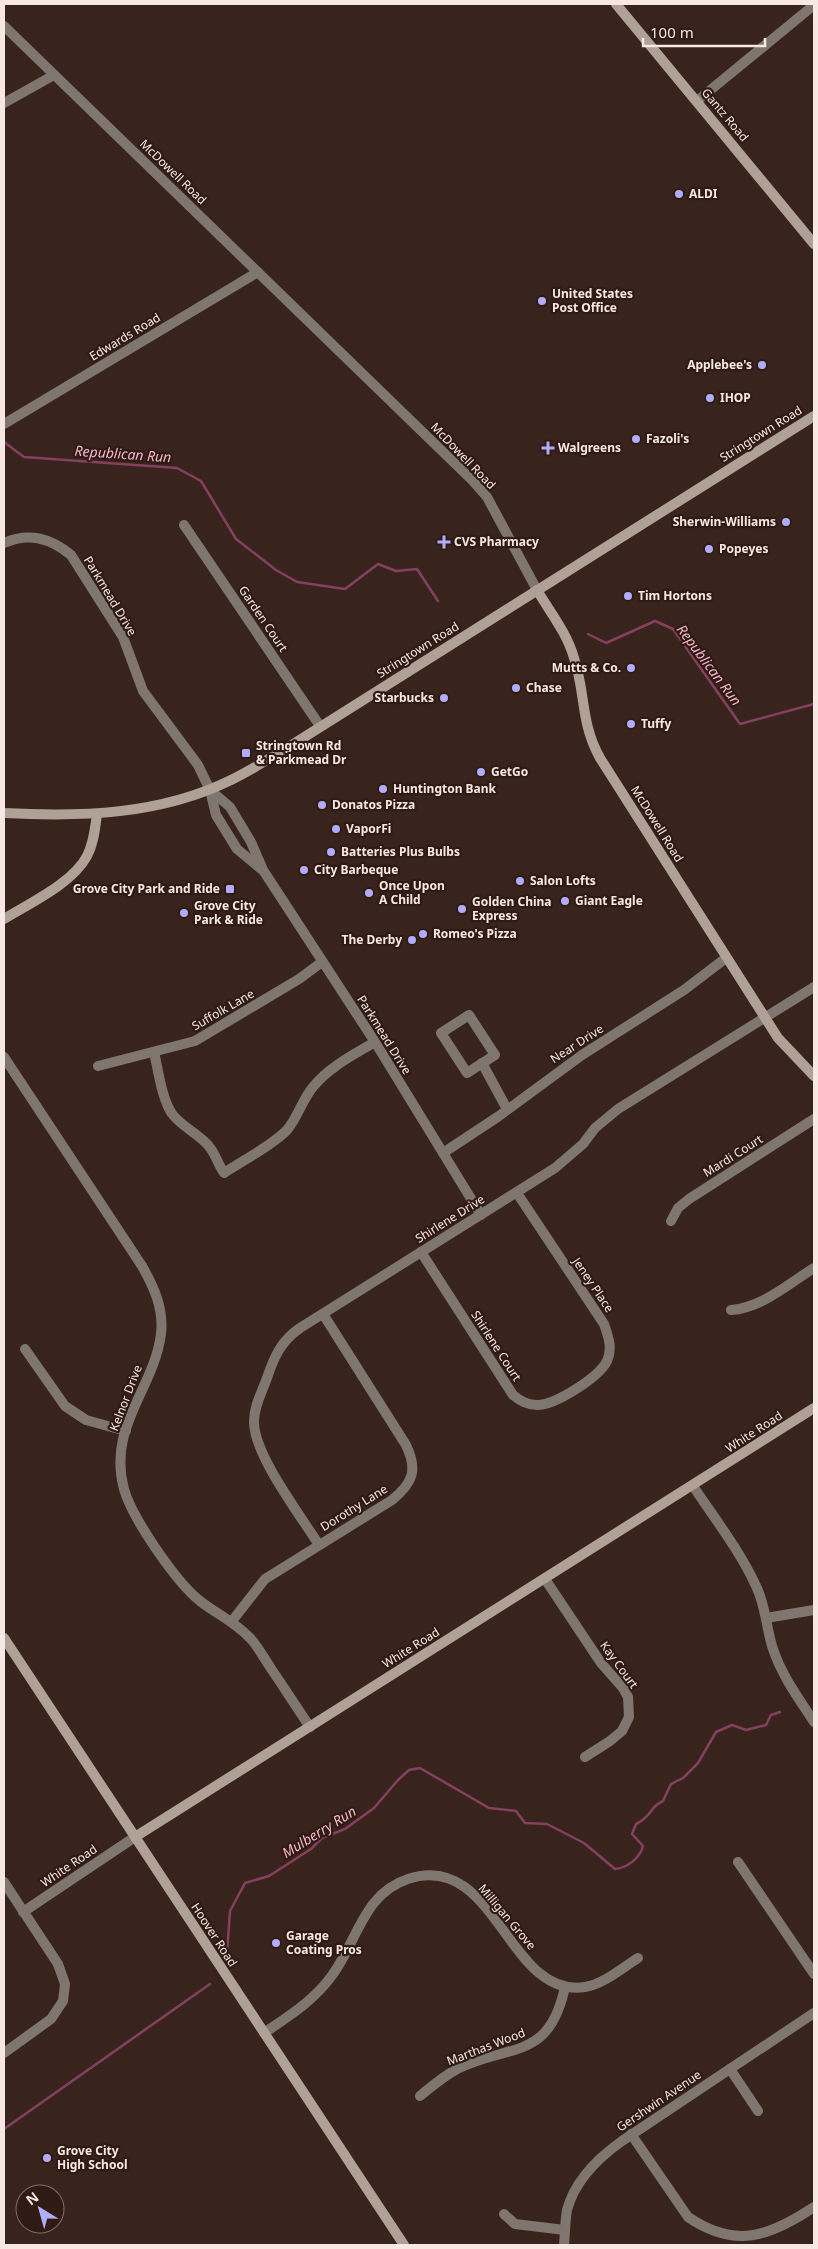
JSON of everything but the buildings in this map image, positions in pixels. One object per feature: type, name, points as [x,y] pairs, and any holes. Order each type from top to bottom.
[{"type":"main road","name":"Gantz Road","points":[[616,4],[814,244]]},
{"type":"main road","name":"Stringtown Road","points":[[4,813],[97,814],[140,809],[210,790],[257,766],[814,416]]},
{"type":"main road","name":"McDowell Road","points":[[536,590],[563,630],[574,658],[585,721],[593,745],[764,1017],[785,1046],[814,1076]]},
{"type":"main road","points":[[4,919],[77,871],[90,849],[97,814]]},
{"type":"main road","name":"White Road","points":[[135,1838],[814,1408]]},
{"type":"main road","name":"Hoover Road","points":[[4,1638],[404,2245]]},
{"type":"street","points":[[697,101],[814,5]]},
{"type":"street","name":"McDowell Road","points":[[4,26],[473,481],[487,497],[536,590]]},
{"type":"street","points":[[4,103],[54,75]]},
{"type":"street","name":"Edwards Road","points":[[4,424],[258,272]]},
{"type":"street","name":"Garden Court","points":[[184,525],[320,726]]},
{"type":"street","name":"Parkmead Drive","points":[[4,543],[17,538],[40,538],[61,547],[71,555],[123,637],[143,692],[198,765],[210,790],[216,815],[237,849],[262,870]]},
{"type":"street","name":"Parkmead Drive","points":[[210,790],[230,807],[251,842],[262,870],[375,1042],[481,1215]]},
{"type":"street","name":"Near Drive","points":[[443,1153],[582,1054],[684,990],[726,958]]},
{"type":"street","name":"Suffolk Lane","points":[[98,1066],[195,1041],[299,979],[322,962]]},
{"type":"street","name":"Shirlene Drive","points":[[319,1545],[264,1457],[258,1445],[254,1421],[256,1408],[278,1350],[291,1334],[555,1168],[583,1144],[594,1128],[618,1109],[814,987]]},
{"type":"street","points":[[469,1015],[495,1055],[482,1063],[467,1073],[441,1033],[469,1015]]},
{"type":"street","points":[[154,1052],[172,1114],[207,1143],[214,1152],[216,1162],[224,1173],[268,1145],[287,1130],[312,1088],[321,1078],[334,1067],[375,1042]]},
{"type":"street","name":"Kelnor Drive","points":[[4,1057],[142,1266],[156,1292],[161,1319],[158,1347],[129,1417],[120,1466],[125,1490],[136,1515],[176,1578],[200,1601],[232,1621],[253,1641],[310,1727]]},
{"type":"street","points":[[482,1063],[507,1109]]},
{"type":"street","name":"Mardi Court","points":[[671,1221],[678,1208],[689,1199],[814,1120]]},
{"type":"street","name":"Jeney Place","points":[[517,1193],[604,1324],[611,1342],[607,1362],[600,1370],[575,1388]]},
{"type":"street","name":"Shirlene Court","points":[[421,1252],[513,1395],[520,1401],[539,1405],[557,1400],[575,1388]]},
{"type":"street","points":[[731,1310],[745,1309],[758,1304],[814,1268]]},
{"type":"street","name":"Dorothy Lane","points":[[232,1621],[265,1579],[404,1491],[413,1470],[411,1454],[406,1445],[324,1314]]},
{"type":"street","points":[[25,1349],[65,1406],[86,1420],[126,1431]]},
{"type":"street","points":[[693,1486],[748,1570],[758,1589],[773,1649],[779,1664],[814,1722]]},
{"type":"street","name":"Kay Court","points":[[545,1579],[601,1663],[623,1688],[628,1697],[628,1717],[622,1731],[585,1757]]},
{"type":"street","points":[[766,1618],[814,1610]]},
{"type":"street","name":"White Road","points":[[23,1912],[135,1838]]},
{"type":"street","points":[[738,1862],[814,1974]]},
{"type":"street","name":"Milligan Grove","points":[[264,2033],[316,1995],[333,1975],[365,1915],[380,1895],[398,1883],[419,1877],[441,1878],[458,1884],[473,1893],[532,1967],[547,1980],[565,1987],[587,1987],[597,1984],[638,1958]]},
{"type":"street","points":[[4,1882],[61,1970],[64,1992],[63,2001],[52,2019],[4,2053]]},
{"type":"street","name":"Marthas Wood","points":[[420,2096],[458,2069],[516,2051],[536,2041],[553,2023],[562,2003],[565,1987]]},
{"type":"street","name":"Gershwin Avenue","points":[[564,2245],[570,2202],[582,2178],[604,2154],[631,2134],[814,2013]]},
{"type":"street","points":[[730,2069],[758,2111]]},
{"type":"street","points":[[631,2134],[678,2205],[700,2228],[712,2235],[728,2240],[760,2242],[814,2207]]},
{"type":"street","points":[[504,2214],[516,2224],[565,2230]]},
{"type":"waterway","name":"Republican Run","points":[[4,442],[24,457],[177,468],[201,481],[236,539],[276,570],[297,582],[345,589],[378,564],[396,571],[417,569],[438,601]]},
{"type":"waterway","name":"Republican Run","points":[[588,634],[606,643],[655,621],[673,629],[740,724],[814,704]]},
{"type":"waterway","name":"Mulberry Run","points":[[227,1953],[230,1911],[245,1883],[269,1876],[311,1849],[322,1838],[345,1829],[374,1808],[409,1770],[420,1768],[489,1808],[516,1811],[525,1823],[547,1824],[584,1843],[615,1869],[628,1864],[639,1855],[643,1846],[632,1834],[636,1824],[663,1801],[671,1784],[683,1778],[698,1763],[716,1732],[732,1725],[746,1730],[766,1725],[771,1715],[780,1712]]},
{"type":"waterway","name":"Mulberry Run","points":[[4,2129],[210,1984]]},
{"type":"place","name":"ALDI","points":[[679,194]]},
{"type":"place","name":"United States Post Office","points":[[542,301]]},
{"type":"place","name":"Applebee's","points":[[762,365]]},
{"type":"place","name":"IHOP","points":[[710,398]]},
{"type":"place","name":"Fazoli's","points":[[636,439]]},
{"type":"place","name":"Walgreens","points":[[548,448]]},
{"type":"place","name":"Sherwin-Williams","points":[[786,522]]},
{"type":"place","name":"CVS Pharmacy","points":[[444,542]]},
{"type":"place","name":"Popeyes","points":[[709,549]]},
{"type":"place","name":"Tim Hortons","points":[[628,596]]},
{"type":"place","name":"Mutts & Co.","points":[[631,668]]},
{"type":"place","name":"Chase","points":[[516,688]]},
{"type":"place","name":"Starbucks","points":[[444,698]]},
{"type":"place","name":"Tuffy","points":[[631,724]]},
{"type":"place","name":"Stringtown Rd & Parkmead Dr","points":[[246,753]]},
{"type":"place","name":"GetGo","points":[[481,772]]},
{"type":"place","name":"Huntington Bank","points":[[383,789]]},
{"type":"place","name":"Donatos Pizza","points":[[322,805]]},
{"type":"place","name":"VaporFi","points":[[336,829]]},
{"type":"place","name":"Batteries Plus Bulbs","points":[[331,852]]},
{"type":"place","name":"City Barbeque","points":[[304,870]]},
{"type":"place","name":"Salon Lofts","points":[[520,881]]},
{"type":"place","name":"Grove City Park and Ride","points":[[230,889]]},
{"type":"place","name":"Once Upon A Child","points":[[369,893]]},
{"type":"place","name":"Giant Eagle","points":[[565,901]]},
{"type":"place","name":"Golden China Express","points":[[462,909]]},
{"type":"place","name":"Grove City Park & Ride","points":[[184,913]]},
{"type":"place","name":"Romeo's Pizza","points":[[423,934]]},
{"type":"place","name":"The Derby","points":[[412,940]]},
{"type":"place","name":"Garage Coating Pros","points":[[276,1943]]},
{"type":"place","name":"Grove City High School","points":[[47,2158]]}]
